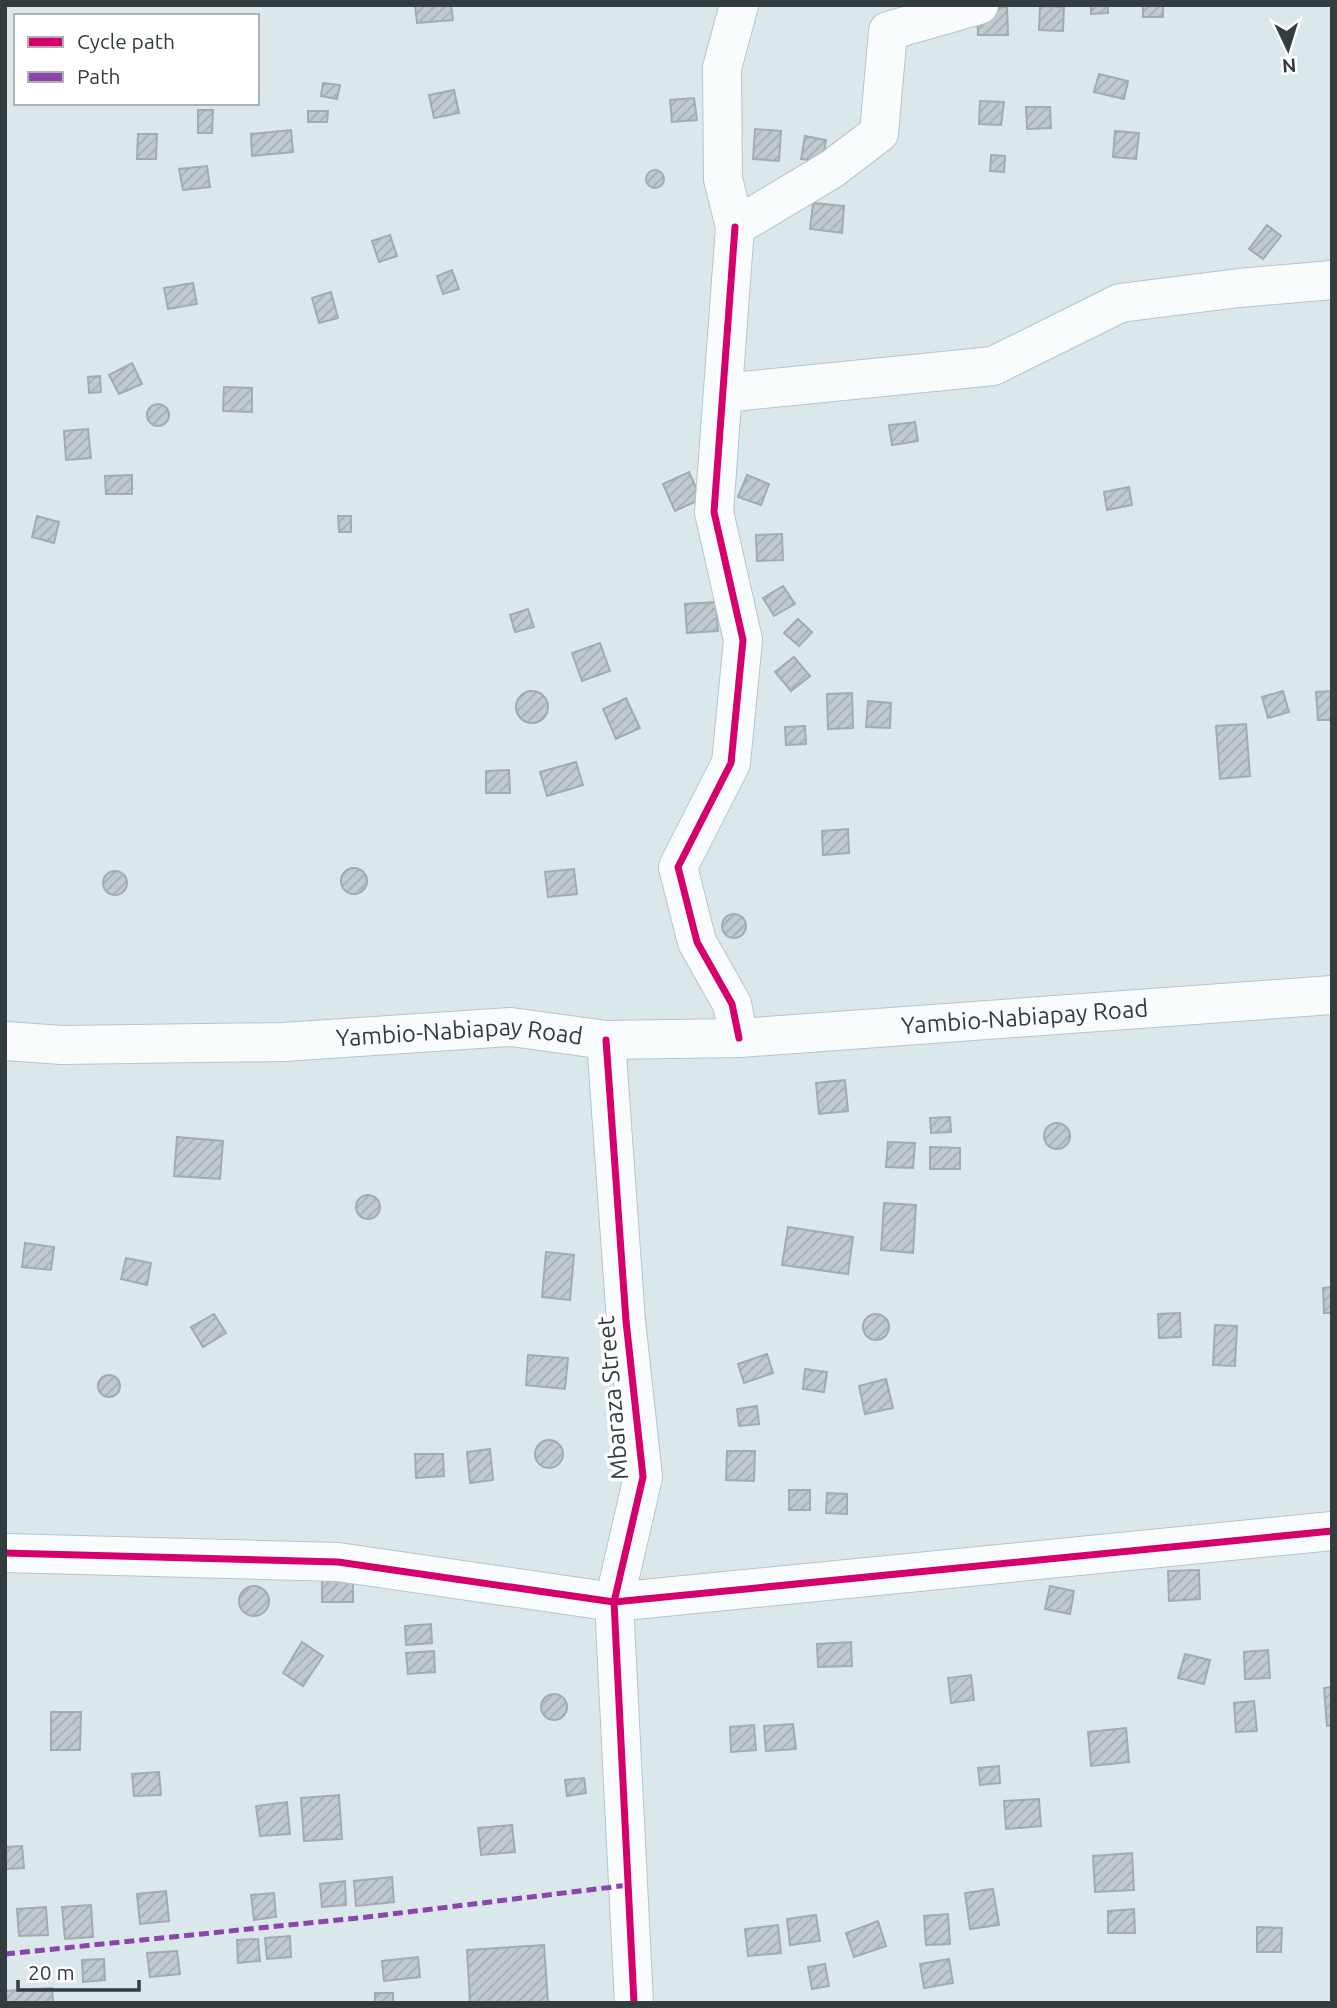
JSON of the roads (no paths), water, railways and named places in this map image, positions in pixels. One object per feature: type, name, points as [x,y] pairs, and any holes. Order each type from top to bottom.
[{"type":"street","points":[[739,1038],[732,1004],[697,942],[678,867],[731,763],[743,640],[714,512],[735,227],[723,179],[722,68],[740,5]]},
{"type":"street","points":[[735,227],[832,169],[879,133],[888,31],[979,5]]},
{"type":"street","points":[[723,393],[993,366],[1120,303],[1332,280]]},
{"type":"street","name":"Yambio-Nabiapay Road","points":[[5,1041],[62,1045],[283,1042],[511,1027],[606,1040],[739,1038],[1332,995]]},
{"type":"street","name":"Mbaraza Street","points":[[606,1040],[626,1321],[643,1477],[614,1602],[634,2003]]},
{"type":"street","points":[[5,1553],[338,1562],[614,1602],[1332,1531]]}]
